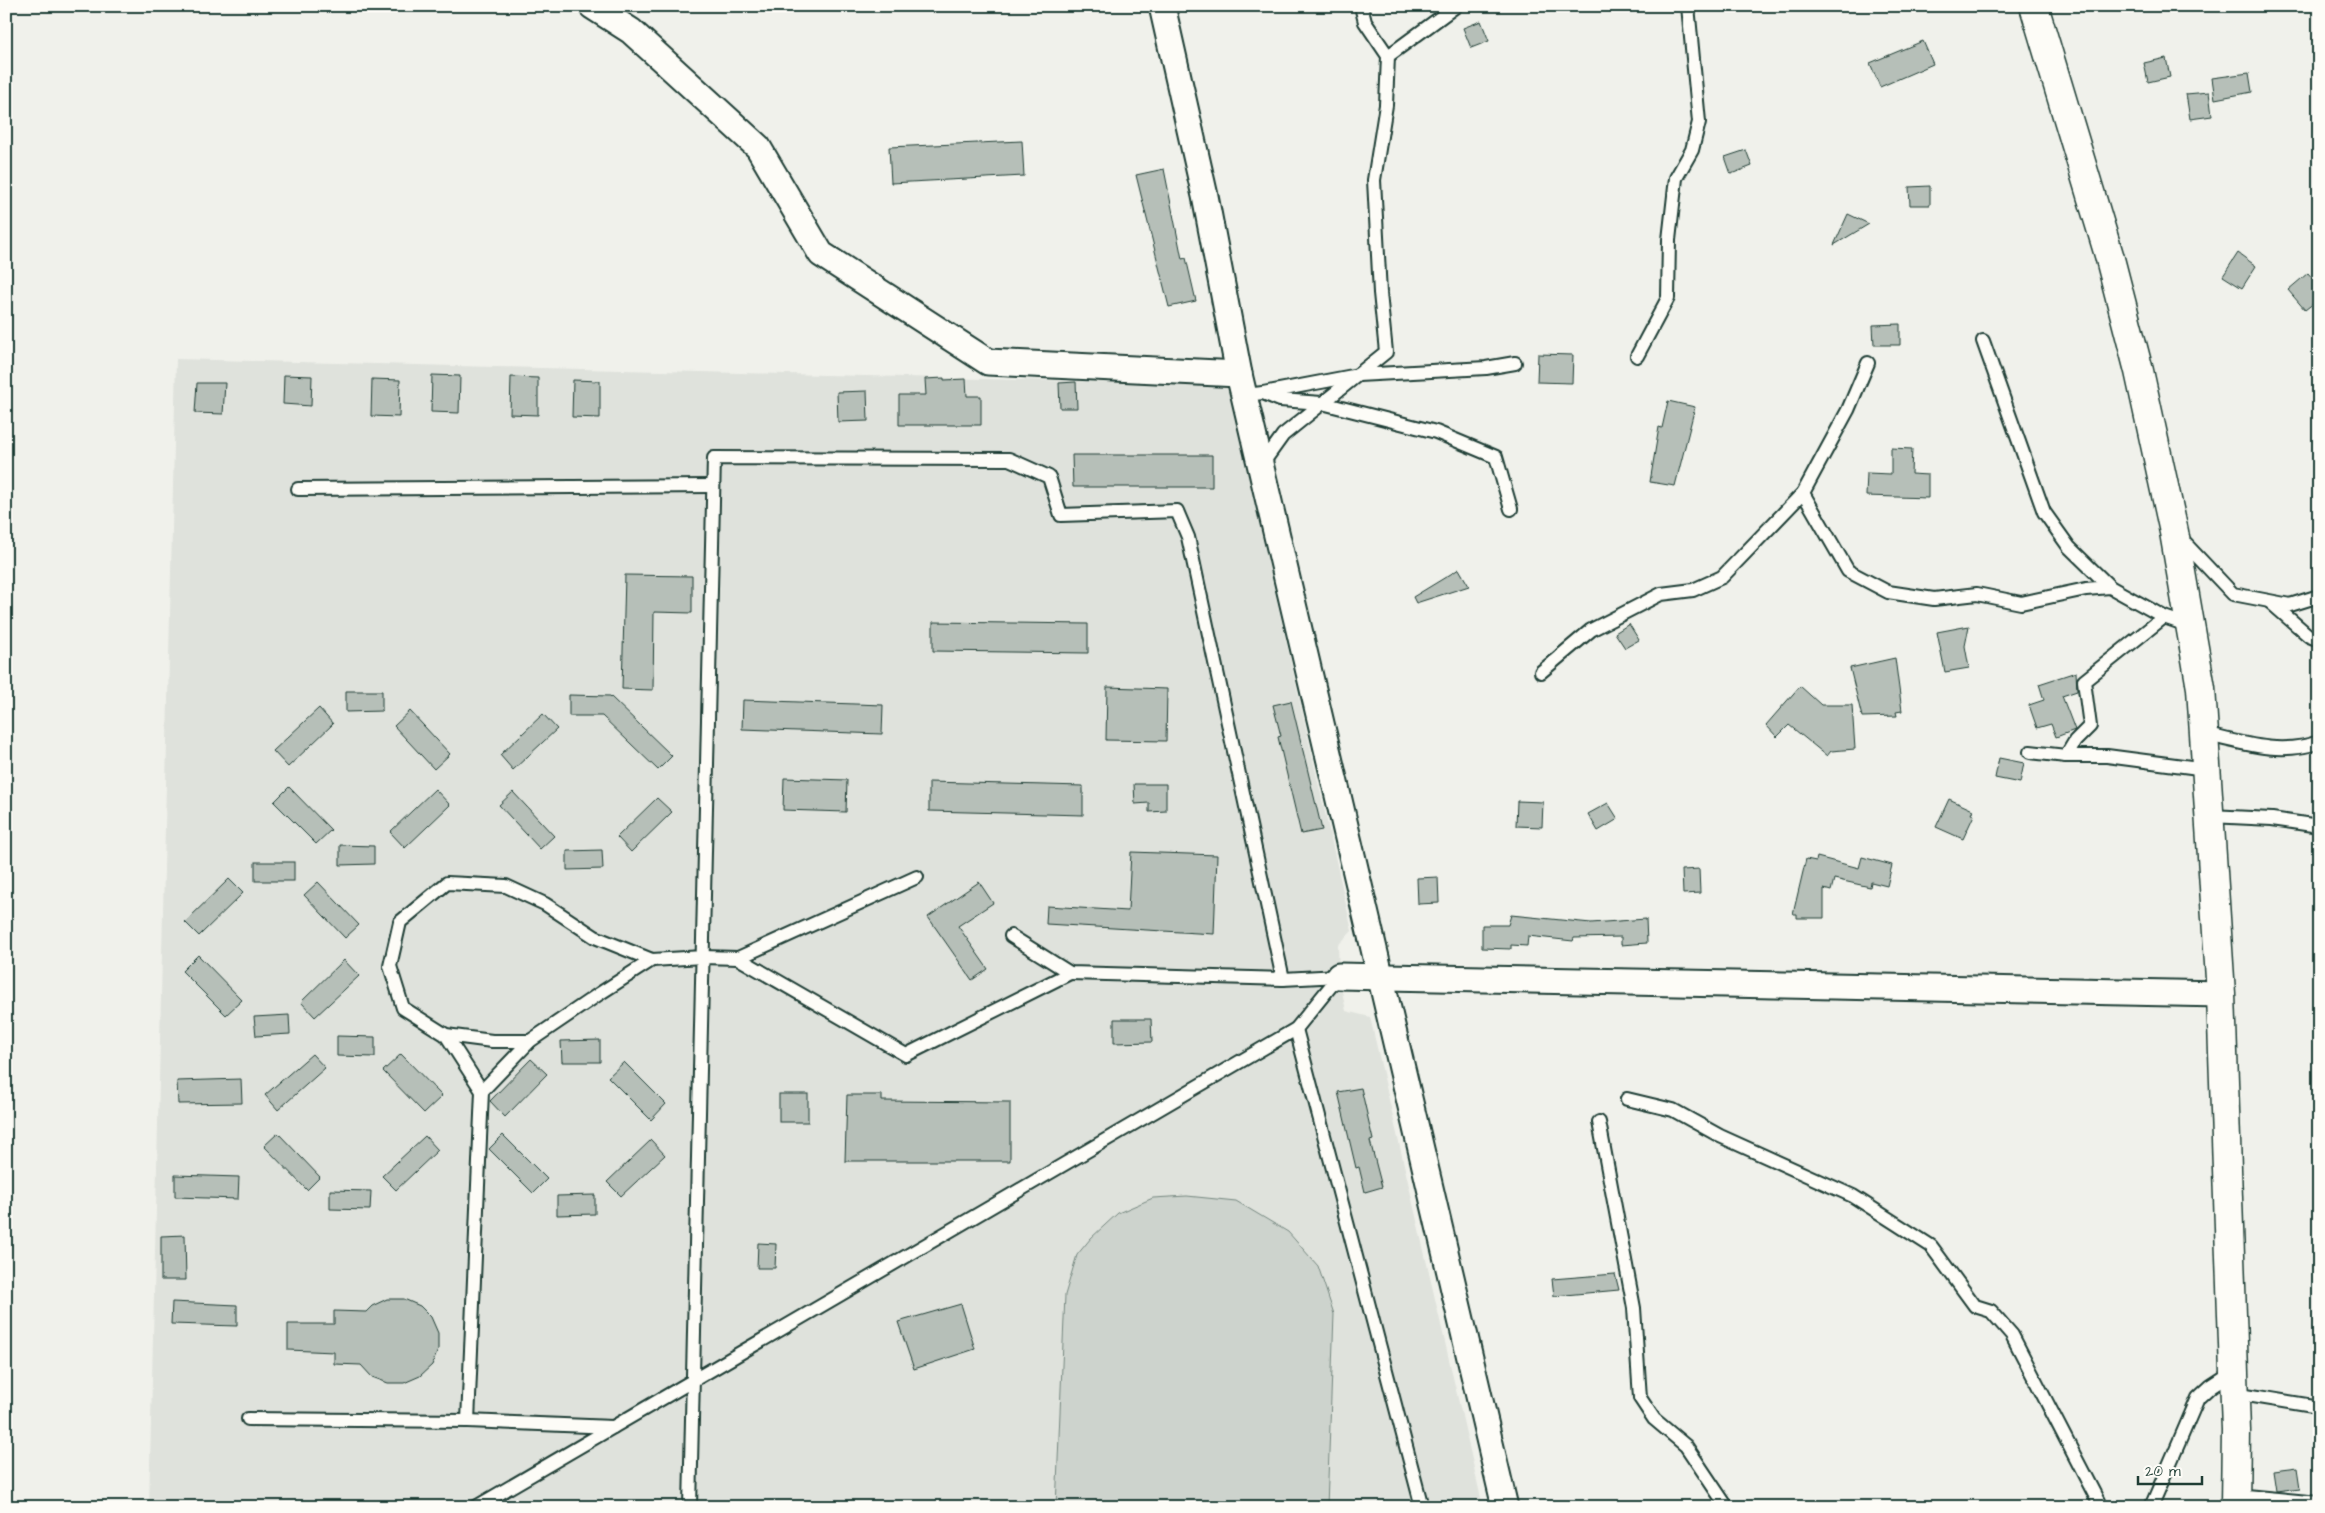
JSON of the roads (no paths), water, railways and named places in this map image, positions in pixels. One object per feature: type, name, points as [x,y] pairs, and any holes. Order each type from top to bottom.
[{"type":"main road","points":[[2034,6],[2109,255],[2139,371],[2174,532],[2201,688],[2221,994],[2234,1382],[2235,1501]]},
{"type":"street","points":[[592,6],[631,31],[758,148],[821,254],[988,362],[1248,388]]},
{"type":"street","points":[[1162,6],[1248,388],[1260,467],[1504,1507]]},
{"type":"street","points":[[1339,976],[2221,994]]},
{"type":"lane","points":[[1260,467],[1283,435],[1386,352],[1380,293],[1374,180],[1386,105],[1388,56],[1365,22],[1361,6]]},
{"type":"lane","points":[[1388,56],[1456,6]]},
{"type":"lane","points":[[1637,356],[1668,298],[1669,240],[1676,178],[1692,150],[1699,122],[1688,6]]},
{"type":"lane","points":[[1983,341],[2044,512],[2069,546],[2110,587],[2164,617],[2190,626]]},
{"type":"lane","points":[[1248,388],[1358,374],[1486,368],[1515,363]]},
{"type":"lane","points":[[1541,672],[1591,630],[1661,594],[1693,590],[1722,577],[1803,493],[1848,410],[1868,363]]},
{"type":"lane","points":[[1248,388],[1280,400],[1322,403],[1436,432],[1496,457],[1511,509]]},
{"type":"lane","points":[[690,1507],[714,458],[1009,459],[1049,477],[1061,515],[1177,511],[1188,537],[1283,979]]},
{"type":"lane","points":[[298,489],[713,486]]},
{"type":"lane","points":[[1803,493],[1848,571],[1888,592],[1934,599],[1977,594],[2021,603],[2086,589],[2110,587]]},
{"type":"lane","points":[[2174,532],[2233,594],[2290,605],[2319,596]]},
{"type":"lane","points":[[2268,600],[2309,636],[2319,640]]},
{"type":"lane","points":[[2066,756],[2075,741],[2090,726],[2084,681],[2164,617]]},
{"type":"lane","points":[[2204,734],[2259,748],[2302,748],[2319,742]]},
{"type":"lane","points":[[2030,752],[2066,756],[2107,756],[2206,769]]},
{"type":"lane","points":[[2210,816],[2272,819],[2319,826]]},
{"type":"lane","points":[[530,1041],[492,1041],[446,1035],[403,1008],[390,966],[400,922],[447,884],[506,886],[545,904],[595,937],[652,960],[703,957],[738,958],[916,877]]},
{"type":"lane","points":[[1011,936],[1070,973]]},
{"type":"lane","points":[[738,958],[906,1055],[1070,973],[1283,979],[1339,976]]},
{"type":"lane","points":[[482,1091],[530,1041],[652,960]]},
{"type":"lane","points":[[476,1507],[1296,1029],[1339,976]]},
{"type":"lane","points":[[1296,1029],[1422,1507]]},
{"type":"lane","points":[[446,1035],[482,1091],[468,1421]]},
{"type":"lane","points":[[1627,1099],[1673,1110],[1720,1136],[1853,1196],[1931,1246],[1975,1306],[1991,1312],[2012,1335],[2101,1507]]},
{"type":"lane","points":[[1598,1122],[1634,1308],[1640,1398],[1654,1419],[1686,1446],[1727,1507]]},
{"type":"lane","points":[[2151,1507],[2198,1398],[2211,1386],[2234,1382],[2319,1407]]},
{"type":"lane","points":[[248,1419],[468,1421],[613,1427]]},
{"type":"lane","points":[[2235,1501],[2319,1503]]}]
